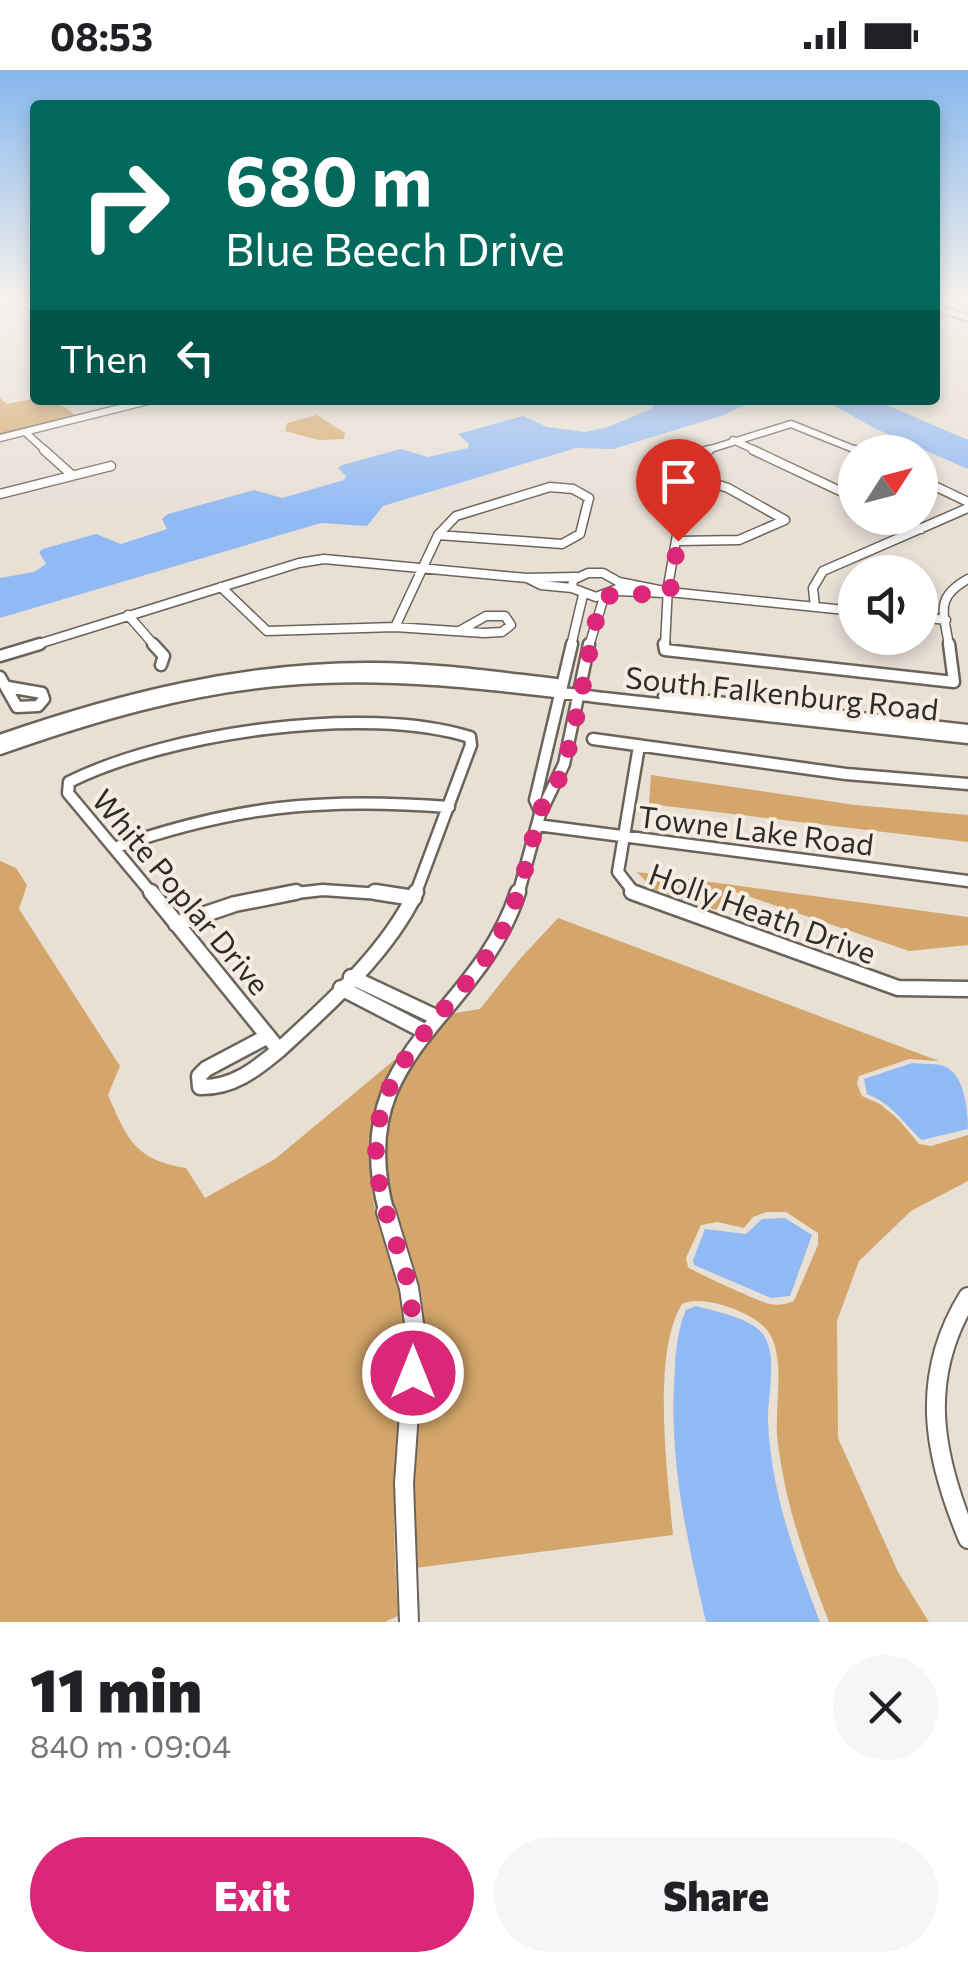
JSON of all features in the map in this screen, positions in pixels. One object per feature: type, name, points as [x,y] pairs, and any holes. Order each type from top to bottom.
[{"type":"street","points":[[0,438],[132,405]]},
{"type":"street","points":[[838,443],[791,424],[695,454],[688,475],[662,637],[665,650],[954,682],[943,601],[948,590],[968,579]]},
{"type":"street","points":[[25,432],[73,476]]},
{"type":"street","points":[[733,440],[838,490]]},
{"type":"street","points":[[0,494],[111,466]]},
{"type":"street","points":[[678,541],[739,540],[785,520],[728,488],[688,475]]},
{"type":"street","points":[[573,489],[589,478]]},
{"type":"street","points":[[395,627],[438,535],[444,525],[468,510],[540,488],[573,489],[586,495],[590,502],[580,534],[570,542],[546,545],[438,535]]},
{"type":"street","points":[[938,489],[968,505]]},
{"type":"street","points":[[938,520],[968,505]]},
{"type":"street","points":[[815,606],[813,588],[823,572],[907,535]]},
{"type":"street","points":[[0,656],[221,586],[324,559],[527,578],[603,573],[618,586],[657,595],[670,592],[838,609]]},
{"type":"street","points":[[572,588],[576,577]]},
{"type":"street","points":[[527,578],[572,588],[583,595],[604,597]]},
{"type":"street","points":[[221,586],[266,631],[395,627],[502,632],[511,624],[505,616],[490,613],[461,630]]},
{"type":"street","points":[[409,1622],[404,1550],[405,1466],[414,1313],[406,1275],[385,1215],[376,1165],[377,1128],[385,1097],[402,1062],[484,960],[505,927],[539,818],[560,776],[604,597],[618,586]]},
{"type":"street","points":[[539,818],[535,800],[583,595]]},
{"type":"street","points":[[128,615],[164,656],[161,666]]},
{"type":"street","points":[[938,619],[946,620]]},
{"type":"street","name":"South Falkenburg Road","points":[[0,740],[91,709],[175,692],[368,676],[560,688],[968,738]]},
{"type":"street","name":"South Falkenburg Road","points":[[0,750],[175,692]]},
{"type":"street","name":"South Falkenburg Road","points":[[850,721],[968,730]]},
{"type":"street","name":"White Poplar Drive","points":[[268,1036],[206,1069],[199,1076],[200,1087],[217,1089],[281,1052],[402,918],[414,898],[449,807],[471,745],[470,737],[460,731],[354,724],[264,730],[158,750],[95,769],[69,782],[68,792],[176,924],[268,1036],[281,1052]]},
{"type":"street","points":[[593,739],[846,774],[968,784]]},
{"type":"street","name":"Holly Heath Drive","points":[[639,746],[618,872],[632,893],[898,988],[968,989]]},
{"type":"street","points":[[114,848],[173,826],[240,809],[306,800],[375,800],[449,807]]},
{"type":"street","name":"Towne Lake Road","points":[[539,818],[624,837],[968,881]]},
{"type":"street","points":[[176,924],[228,904],[288,890],[331,887],[414,898]]},
{"type":"street","points":[[346,983],[397,999],[436,1017]]},
{"type":"street","points":[[346,983],[387,1012],[424,1031]]},
{"type":"street","points":[[387,1012],[397,999]]},
{"type":"street","points":[[968,1297],[949,1329],[935,1390],[944,1471],[968,1539]]},
{"type":"shaded area","points":[[0,398],[7,404],[30,401],[30,405],[61,405],[75,415],[0,436]]},
{"type":"shaded area","points":[[317,415],[345,433],[344,439],[319,440],[285,431],[287,423]]},
{"type":"shaded area","points":[[651,775],[855,805],[968,815],[968,842],[649,804]]},
{"type":"shaded area","points":[[0,861],[16,868],[27,885],[19,909],[120,1066],[108,1095],[128,1136],[144,1153],[186,1168],[205,1198],[275,1159],[398,1057],[374,1115],[370,1175],[377,1217],[398,1281],[405,1320],[394,1502],[398,1616],[385,1622],[0,1622]]},
{"type":"shaded area","points":[[637,872],[968,917],[968,945],[909,951],[730,890],[716,910],[653,889]]},
{"type":"shaded area","points":[[558,918],[939,1061],[909,1059],[859,1076],[857,1084],[862,1096],[898,1119],[919,1144],[931,1146],[968,1135],[968,1181],[911,1211],[859,1261],[837,1321],[838,1438],[898,1572],[929,1622],[829,1622],[786,1490],[777,1431],[778,1361],[771,1336],[744,1313],[703,1301],[682,1304],[667,1353],[665,1450],[673,1535],[415,1568],[422,1317],[415,1278],[386,1184],[385,1130],[401,1083],[430,1038],[449,1014],[480,1009]],"holes":[[[786,1212],[818,1233],[818,1245],[794,1301],[773,1305],[688,1267],[686,1258],[701,1225],[717,1222],[744,1228],[753,1217]]]},
{"type":"water","points":[[653,405],[745,405],[613,449],[576,448],[383,506],[367,526],[321,523],[0,618],[0,578],[34,572],[46,564],[39,552],[43,549],[96,534],[121,544],[167,529],[162,519],[168,514],[254,490],[282,498],[344,480],[346,476],[338,468],[342,465],[401,449],[428,457],[468,448],[469,444],[458,434],[523,416],[547,427],[585,432]]},
{"type":"water","points":[[833,405],[887,405],[968,440],[968,469],[938,456],[938,435],[890,435]]},
{"type":"water","points":[[912,1063],[939,1065],[952,1072],[964,1095],[968,1129],[922,1140],[891,1108],[867,1094],[864,1079]]},
{"type":"water","points":[[785,1218],[812,1235],[790,1296],[771,1298],[694,1265],[705,1229],[746,1234],[762,1219]]},
{"type":"water","points":[[696,1306],[747,1322],[766,1339],[771,1361],[768,1421],[774,1473],[793,1549],[820,1622],[706,1622],[682,1505],[673,1416],[678,1337],[686,1310]]},
{"type":"route","points":[[413,1373],[414,1313],[406,1275],[385,1215],[376,1165],[377,1128],[385,1097],[402,1062],[484,960],[505,927],[519,893],[540,812],[560,776],[600,604],[604,597],[618,591],[657,595],[670,592],[678,541]]}]
